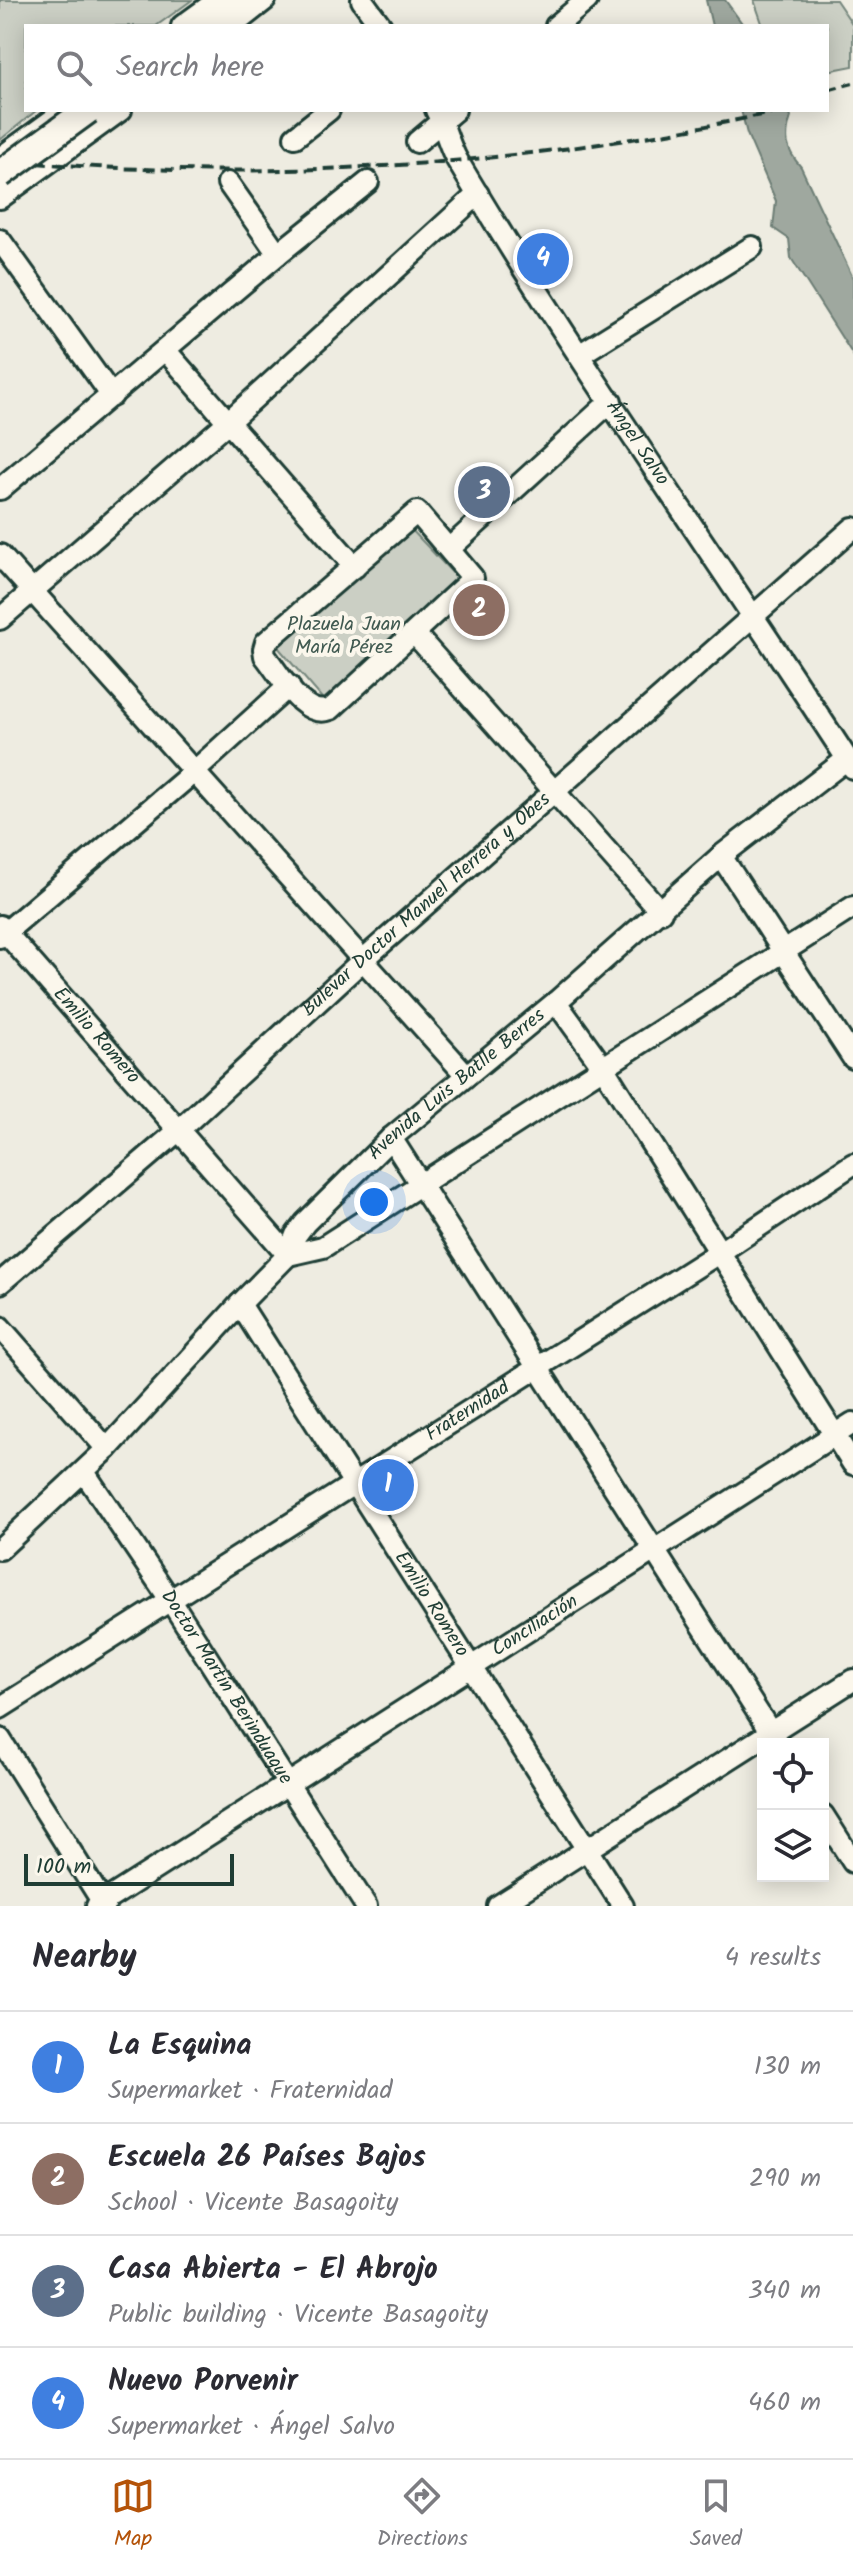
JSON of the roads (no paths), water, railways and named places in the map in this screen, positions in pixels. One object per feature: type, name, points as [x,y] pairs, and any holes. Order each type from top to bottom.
[{"type":"main road","points":[[205,24],[237,0]]},
{"type":"main road","points":[[0,174],[85,112]]},
{"type":"street","points":[[185,24],[218,0]]},
{"type":"street","points":[[235,24],[265,0]]},
{"type":"street","points":[[362,0],[380,24]]},
{"type":"street","points":[[558,24],[587,0]]},
{"type":"street","points":[[0,158],[63,112]]},
{"type":"street","points":[[0,198],[118,112]]},
{"type":"street","points":[[295,137],[326,112]]},
{"type":"street","points":[[417,142],[444,114]]},
{"type":"street","name":"Ángel Salvo","points":[[444,114],[453,152],[478,194],[579,355],[850,764]]},
{"type":"street","points":[[0,489],[368,182]]},
{"type":"street","points":[[228,183],[278,254]]},
{"type":"street","points":[[0,619],[228,422],[478,194]]},
{"type":"street","points":[[0,240],[112,396]]},
{"type":"street","points":[[579,355],[752,247]]},
{"type":"street","points":[[166,351],[355,567]]},
{"type":"street","points":[[449,549],[611,401]]},
{"type":"street","points":[[417,512],[449,549],[473,578],[331,709],[324,712],[307,707],[265,656],[266,642],[417,512]]},
{"type":"street","name":"Bulevar Doctor Manuel Herrera y Obes","points":[[0,1283],[178,1131],[364,959],[853,528]]},
{"type":"street","points":[[0,555],[466,1075]]},
{"type":"street","points":[[414,633],[661,912]]},
{"type":"street","points":[[2,932],[195,771],[289,686]]},
{"type":"street","name":"Avenida Luis Batlle Berres","points":[[0,1549],[107,1449],[288,1255],[305,1223],[391,1138],[556,1002],[721,856],[850,764]]},
{"type":"street","points":[[721,856],[853,1058]]},
{"type":"street","points":[[288,1255],[323,1247],[853,907]]},
{"type":"street","name":"Emilio Romero","points":[[2,932],[288,1255]]},
{"type":"street","points":[[556,1002],[603,1067],[853,1464]]},
{"type":"street","points":[[391,1138],[774,1738],[853,1680]]},
{"type":"street","name":"Fraternidad","points":[[0,1708],[720,1252],[853,1164]]},
{"type":"street","name":"Emilio Romero","points":[[240,1304],[623,1906]]},
{"type":"street","points":[[0,1327],[107,1449]]},
{"type":"street","name":"Conciliación","points":[[102,1905],[853,1423]]},
{"type":"street","name":"Doctor Martín Berinduague","points":[[84,1472],[171,1601],[366,1906]]},
{"type":"street","points":[[0,1739],[102,1905]]},
{"type":"street","points":[[498,1906],[757,1748]]},
{"type":"street","points":[[829,1824],[853,1862]]},
{"type":"railway","points":[[829,89],[853,83]]},
{"type":"railway","points":[[0,160],[197,170],[295,170],[394,165],[590,145],[774,112]]},
{"type":"place","name":"Nuevo Porvenir","points":[[543,259]]},
{"type":"place","name":"Casa Abierta - El Abrojo","points":[[484,492]]},
{"type":"place","name":"Escuela 26 Países Bajos","points":[[479,610]]},
{"type":"place","name":"La Esquina","points":[[388,1485]]},
{"type":"park label","name":"Plazuela Juan María Pérez","points":[[344,636]]}]
